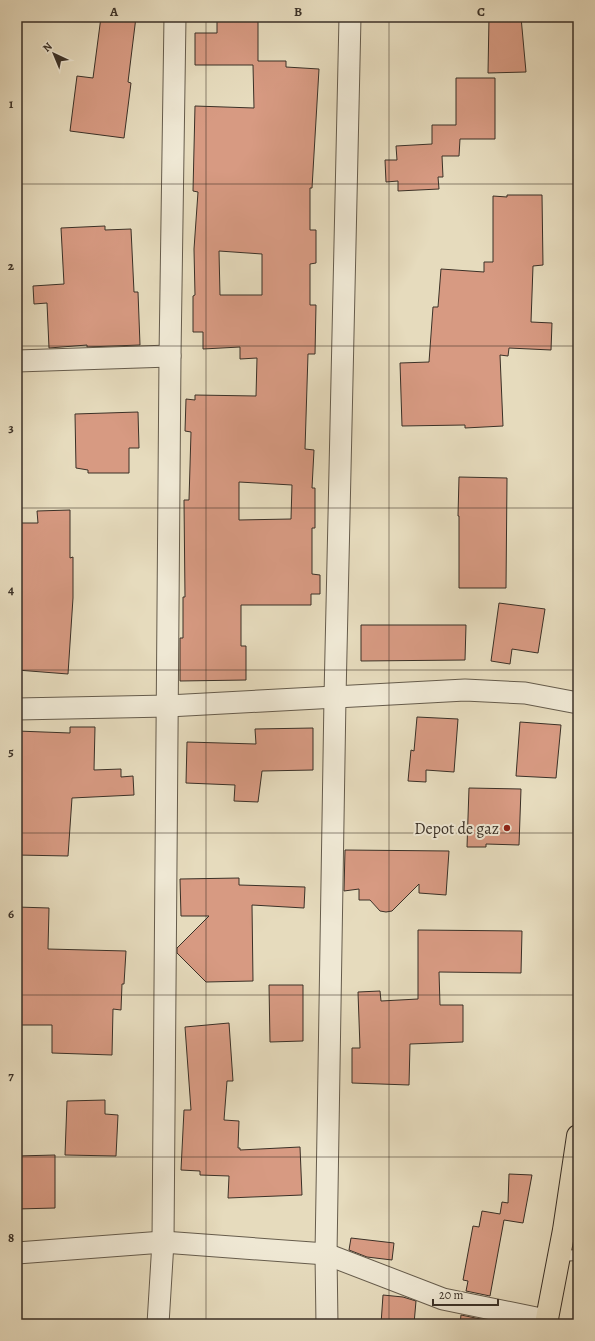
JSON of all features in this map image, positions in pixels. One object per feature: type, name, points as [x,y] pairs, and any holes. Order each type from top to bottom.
[{"type":"highway","points":[[546,1322],[568,1256],[578,1136]]},
{"type":"street","points":[[158,1324],[163,1242],[170,356],[175,17]]},
{"type":"street","points":[[327,1324],[326,1254],[335,697],[350,17]]},
{"type":"street","points":[[17,361],[170,356]]},
{"type":"street","points":[[17,709],[168,706],[465,690],[525,693],[578,702]]},
{"type":"street","points":[[17,1253],[163,1242],[326,1254],[444,1299],[546,1322]]},
{"type":"building","points":[[101,17],[136,17],[128,82],[131,83],[124,138],[70,131],[77,76],[93,78]]},
{"type":"building","points":[[217,17],[258,17],[258,61],[286,61],[286,67],[319,69],[312,188],[310,188],[310,230],[316,230],[316,263],[310,264],[310,305],[316,305],[315,354],[308,354],[305,449],[314,450],[312,488],[315,488],[315,528],[312,528],[312,574],[320,575],[320,594],[311,594],[311,605],[241,605],[241,646],[246,646],[246,680],[180,681],[180,638],[183,638],[183,597],[185,597],[184,500],[189,500],[191,432],[185,431],[186,399],[195,400],[195,395],[256,396],[257,358],[240,359],[240,347],[203,349],[203,332],[193,332],[193,296],[195,295],[194,249],[198,192],[193,191],[195,106],[254,108],[253,65],[195,65],[195,33],[217,33]],"holes":[[[219,251],[262,254],[262,295],[220,295]],[[239,482],[292,485],[291,519],[239,520]]]},
{"type":"building","points":[[489,17],[521,17],[526,72],[488,73]]},
{"type":"building","points":[[456,78],[495,78],[495,139],[460,139],[459,156],[442,156],[443,177],[438,177],[439,189],[398,191],[398,181],[386,182],[385,160],[397,160],[396,146],[432,144],[432,125],[456,125]]},
{"type":"building","points":[[507,195],[542,195],[543,265],[533,266],[531,322],[552,323],[551,350],[509,348],[508,356],[500,355],[503,426],[465,428],[465,425],[402,426],[400,363],[429,362],[433,307],[438,307],[441,269],[484,272],[484,262],[493,262],[493,196],[507,197]]},
{"type":"building","points":[[105,226],[105,230],[131,229],[134,292],[138,292],[140,345],[87,347],[87,345],[49,348],[47,303],[34,304],[33,286],[64,284],[61,228]]},
{"type":"building","points":[[138,412],[139,448],[129,448],[129,473],[88,473],[88,470],[76,468],[75,414]]},
{"type":"building","points":[[459,477],[507,478],[506,588],[459,588]]},
{"type":"building","points":[[70,510],[70,558],[73,557],[73,598],[68,674],[17,670],[17,523],[38,523],[37,511]]},
{"type":"building","points":[[499,603],[545,609],[538,653],[512,649],[510,664],[491,661]]},
{"type":"building","points":[[361,625],[466,625],[465,660],[361,661]]},
{"type":"building","points":[[417,717],[458,719],[454,772],[426,770],[426,782],[408,781],[411,750],[414,751]]},
{"type":"building","points":[[520,722],[561,725],[556,778],[516,776]]},
{"type":"building","points":[[70,727],[95,727],[94,770],[121,769],[121,777],[133,776],[134,795],[72,798],[68,856],[17,855],[17,731],[70,733]]},
{"type":"building","points":[[313,728],[313,770],[262,771],[258,802],[234,801],[235,785],[186,783],[187,742],[256,744],[255,729]]},
{"type":"building","points":[[469,788],[521,789],[519,845],[486,844],[486,847],[467,847]]},
{"type":"building","points":[[345,850],[449,851],[446,895],[419,893],[419,884],[392,911],[380,911],[370,900],[359,900],[359,889],[344,891]]},
{"type":"building","points":[[239,878],[239,885],[305,887],[304,908],[252,905],[253,981],[206,982],[177,953],[177,948],[209,916],[181,916],[180,879]]},
{"type":"building","points":[[17,907],[49,908],[48,949],[126,951],[121,1010],[113,1009],[112,1055],[52,1053],[52,1025],[17,1025]]},
{"type":"building","points":[[418,930],[522,931],[521,973],[439,972],[440,1005],[463,1005],[463,1042],[410,1044],[409,1085],[352,1083],[352,1048],[360,1048],[358,992],[380,991],[381,1001],[418,999]]},
{"type":"building","points":[[269,985],[303,985],[303,1041],[270,1042]]},
{"type":"building","points":[[229,1023],[233,1081],[227,1081],[224,1120],[239,1121],[238,1148],[240,1148],[240,1150],[300,1147],[302,1195],[228,1198],[229,1176],[200,1175],[200,1171],[181,1170],[184,1110],[191,1110],[185,1027]]},
{"type":"building","points":[[105,1100],[105,1114],[118,1115],[116,1156],[65,1155],[67,1101]]},
{"type":"building","points":[[55,1155],[55,1208],[17,1209],[17,1156]]},
{"type":"building","points":[[509,1174],[532,1175],[523,1223],[504,1220],[490,1296],[466,1291],[468,1281],[463,1280],[473,1226],[479,1227],[482,1211],[500,1214],[502,1202],[508,1203]]},
{"type":"building","points":[[351,1238],[394,1243],[392,1260],[367,1257],[349,1250]]},
{"type":"building","points":[[383,1295],[403,1297],[416,1301],[414,1324],[381,1324]]},
{"type":"building","points":[[461,1315],[485,1320],[484,1324],[460,1324]]},
{"type":"place","name":"Depot de gaz","points":[[507,828]]}]
